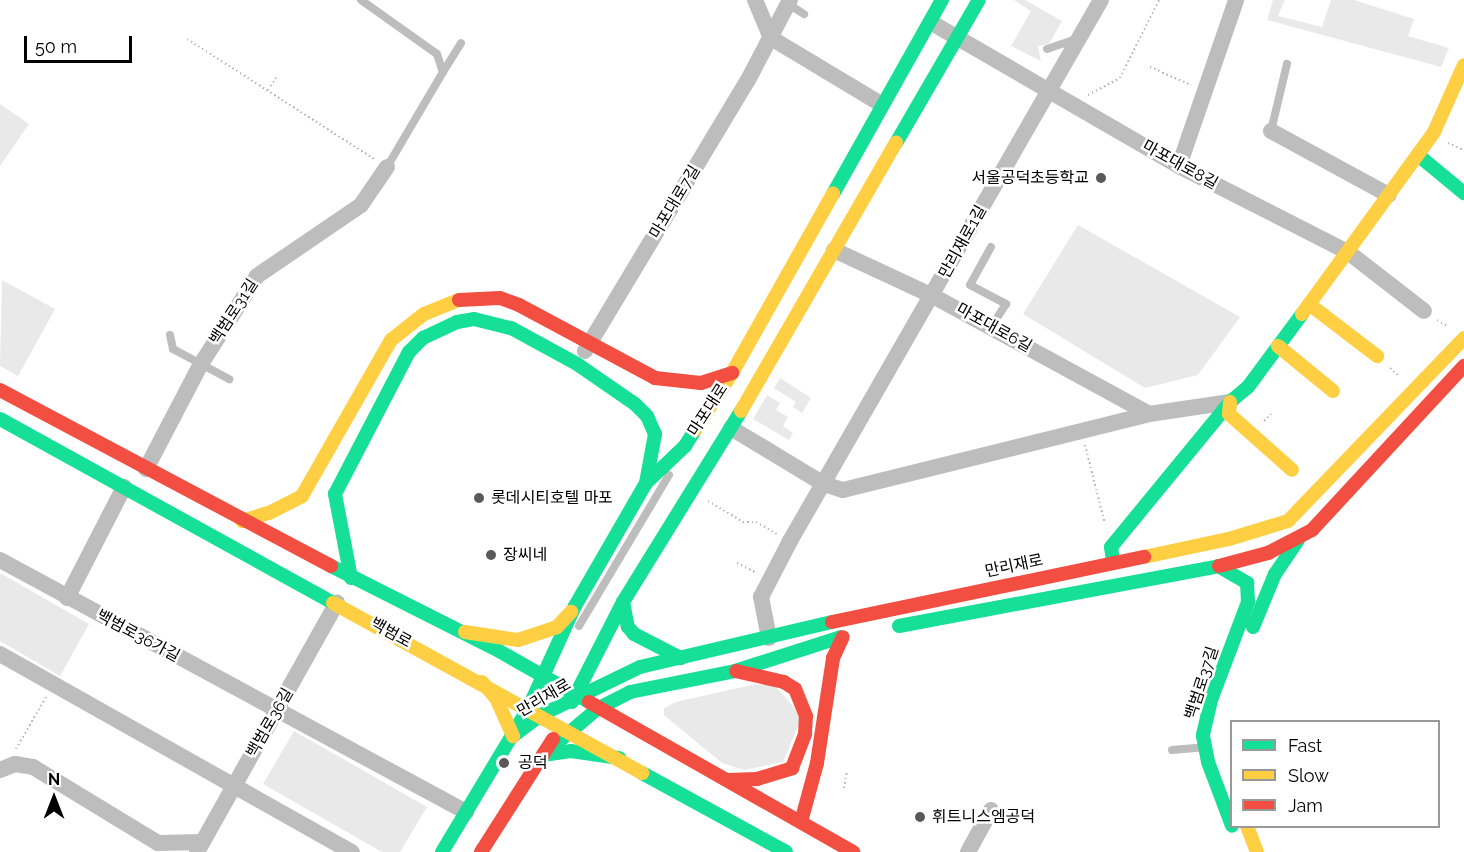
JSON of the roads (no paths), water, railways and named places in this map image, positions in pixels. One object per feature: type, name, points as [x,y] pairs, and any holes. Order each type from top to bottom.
[{"type":"main road","name":"마포대로","points":[[442,852],[513,736],[534,712],[545,676],[575,606],[646,483],[684,446],[732,374],[881,104],[932,23],[942,0]]},
{"type":"main road","name":"마포대로","points":[[482,852],[543,755],[566,728],[575,697],[623,602],[730,428],[979,0]]},
{"type":"main road","points":[[1112,554],[1230,402],[1248,387],[1418,155],[1434,132],[1464,65]]},
{"type":"main road","points":[[1418,155],[1464,193]]},
{"type":"main road","points":[[242,521],[269,513],[302,496],[391,340],[404,326],[424,314],[461,299],[500,298],[666,381],[701,383],[732,374]]},
{"type":"main road","points":[[1309,304],[1377,356]]},
{"type":"main road","points":[[351,578],[337,522],[335,494],[395,371],[416,345],[440,328],[474,320],[511,328],[577,364],[647,416],[655,434],[646,483]]},
{"type":"main road","name":"만리재로","points":[[534,712],[575,697],[640,667],[769,638],[1112,554],[1259,531],[1288,521],[1309,502],[1464,338]]},
{"type":"main road","points":[[1278,346],[1333,391]]},
{"type":"main road","points":[[890,628],[1218,566],[1268,554],[1298,540],[1324,519],[1464,366]]},
{"type":"main road","name":"백범로","points":[[0,390],[351,578],[465,632],[545,676],[575,697],[728,780],[853,852]]},
{"type":"main road","points":[[1230,402],[1228,414],[1293,470]]},
{"type":"main road","name":"백범로","points":[[0,419],[566,728],[782,851]]},
{"type":"main road","points":[[1309,502],[1307,517],[1324,519]]},
{"type":"main road","name":"백범로37길","points":[[1230,781],[1210,746],[1220,713],[1275,574],[1298,540]]},
{"type":"main road","name":"백범로37길","points":[[1218,566],[1247,583],[1248,602],[1204,720],[1230,819]]},
{"type":"main road","points":[[623,602],[628,627],[634,634],[681,658]]},
{"type":"main road","points":[[465,632],[518,640],[541,635],[557,627],[575,606]]},
{"type":"main road","points":[[566,728],[630,692],[735,671],[849,636],[833,658],[817,763],[801,822]]},
{"type":"main road","points":[[728,780],[757,779],[792,768],[805,734],[806,716],[795,689],[784,682],[735,671]]},
{"type":"main road","points":[[482,682],[496,698],[513,736]]},
{"type":"main road","points":[[543,755],[571,751],[619,758]]},
{"type":"main road","name":"백범로37길","points":[[1233,828],[1242,852]]},
{"type":"main road","points":[[1248,828],[1257,852]]},
{"type":"street","points":[[755,0],[771,38],[881,104]]},
{"type":"street","name":"만리재로1길","points":[[769,638],[761,597],[790,541],[933,296],[1101,0]]},
{"type":"street","points":[[1179,166],[1207,92],[1236,0]]},
{"type":"street","name":"마포대로7길","points":[[577,364],[771,38],[789,2]]},
{"type":"street","name":"마포대로8길","points":[[932,23],[1179,166],[1347,252],[1424,311]]},
{"type":"street","points":[[1271,131],[1389,195]]},
{"type":"street","name":"백범로31길","points":[[146,469],[201,364],[257,276],[360,205],[387,167]]},
{"type":"street","name":"마포대로6길","points":[[834,250],[933,296],[1149,414]]},
{"type":"street","points":[[824,484],[843,490],[1149,414],[1230,402]]},
{"type":"street","name":"마포대로","points":[[730,428],[824,484]]},
{"type":"street","points":[[67,598],[124,487]]},
{"type":"street","name":"백범로36가길","points":[[0,560],[67,598],[278,709]]},
{"type":"street","name":"백범로36길","points":[[8,767],[33,767],[158,843],[200,847],[337,603]]},
{"type":"street","points":[[0,654],[352,852]]},
{"type":"street","points":[[278,709],[466,812]]},
{"type":"street","points":[[968,852],[991,810]]},
{"type":"lane","points":[[361,0],[437,54],[442,72]]},
{"type":"lane","points":[[932,23],[948,0]]},
{"type":"lane","points":[[789,2],[804,14]]},
{"type":"lane","points":[[1047,49],[1079,38]]},
{"type":"lane","points":[[387,167],[461,43]]},
{"type":"lane","points":[[1271,131],[1287,64]]},
{"type":"lane","points":[[991,247],[970,285],[1006,304],[991,327]]},
{"type":"lane","points":[[170,335],[173,349],[229,379]]},
{"type":"lane","points":[[545,676],[588,613],[684,446]]},
{"type":"lane","points":[[1172,750],[1210,746]]},
{"type":"place","name":"서울공덕초등학교","points":[[1101,178]]},
{"type":"place","name":"롯데시티호텔 마포","points":[[479,498]]},
{"type":"place","name":"장씨네","points":[[491,555]]},
{"type":"place","name":"공덕","points":[[504,763]]},
{"type":"place","name":"휘트니스엠공덕","points":[[920,817]]}]
